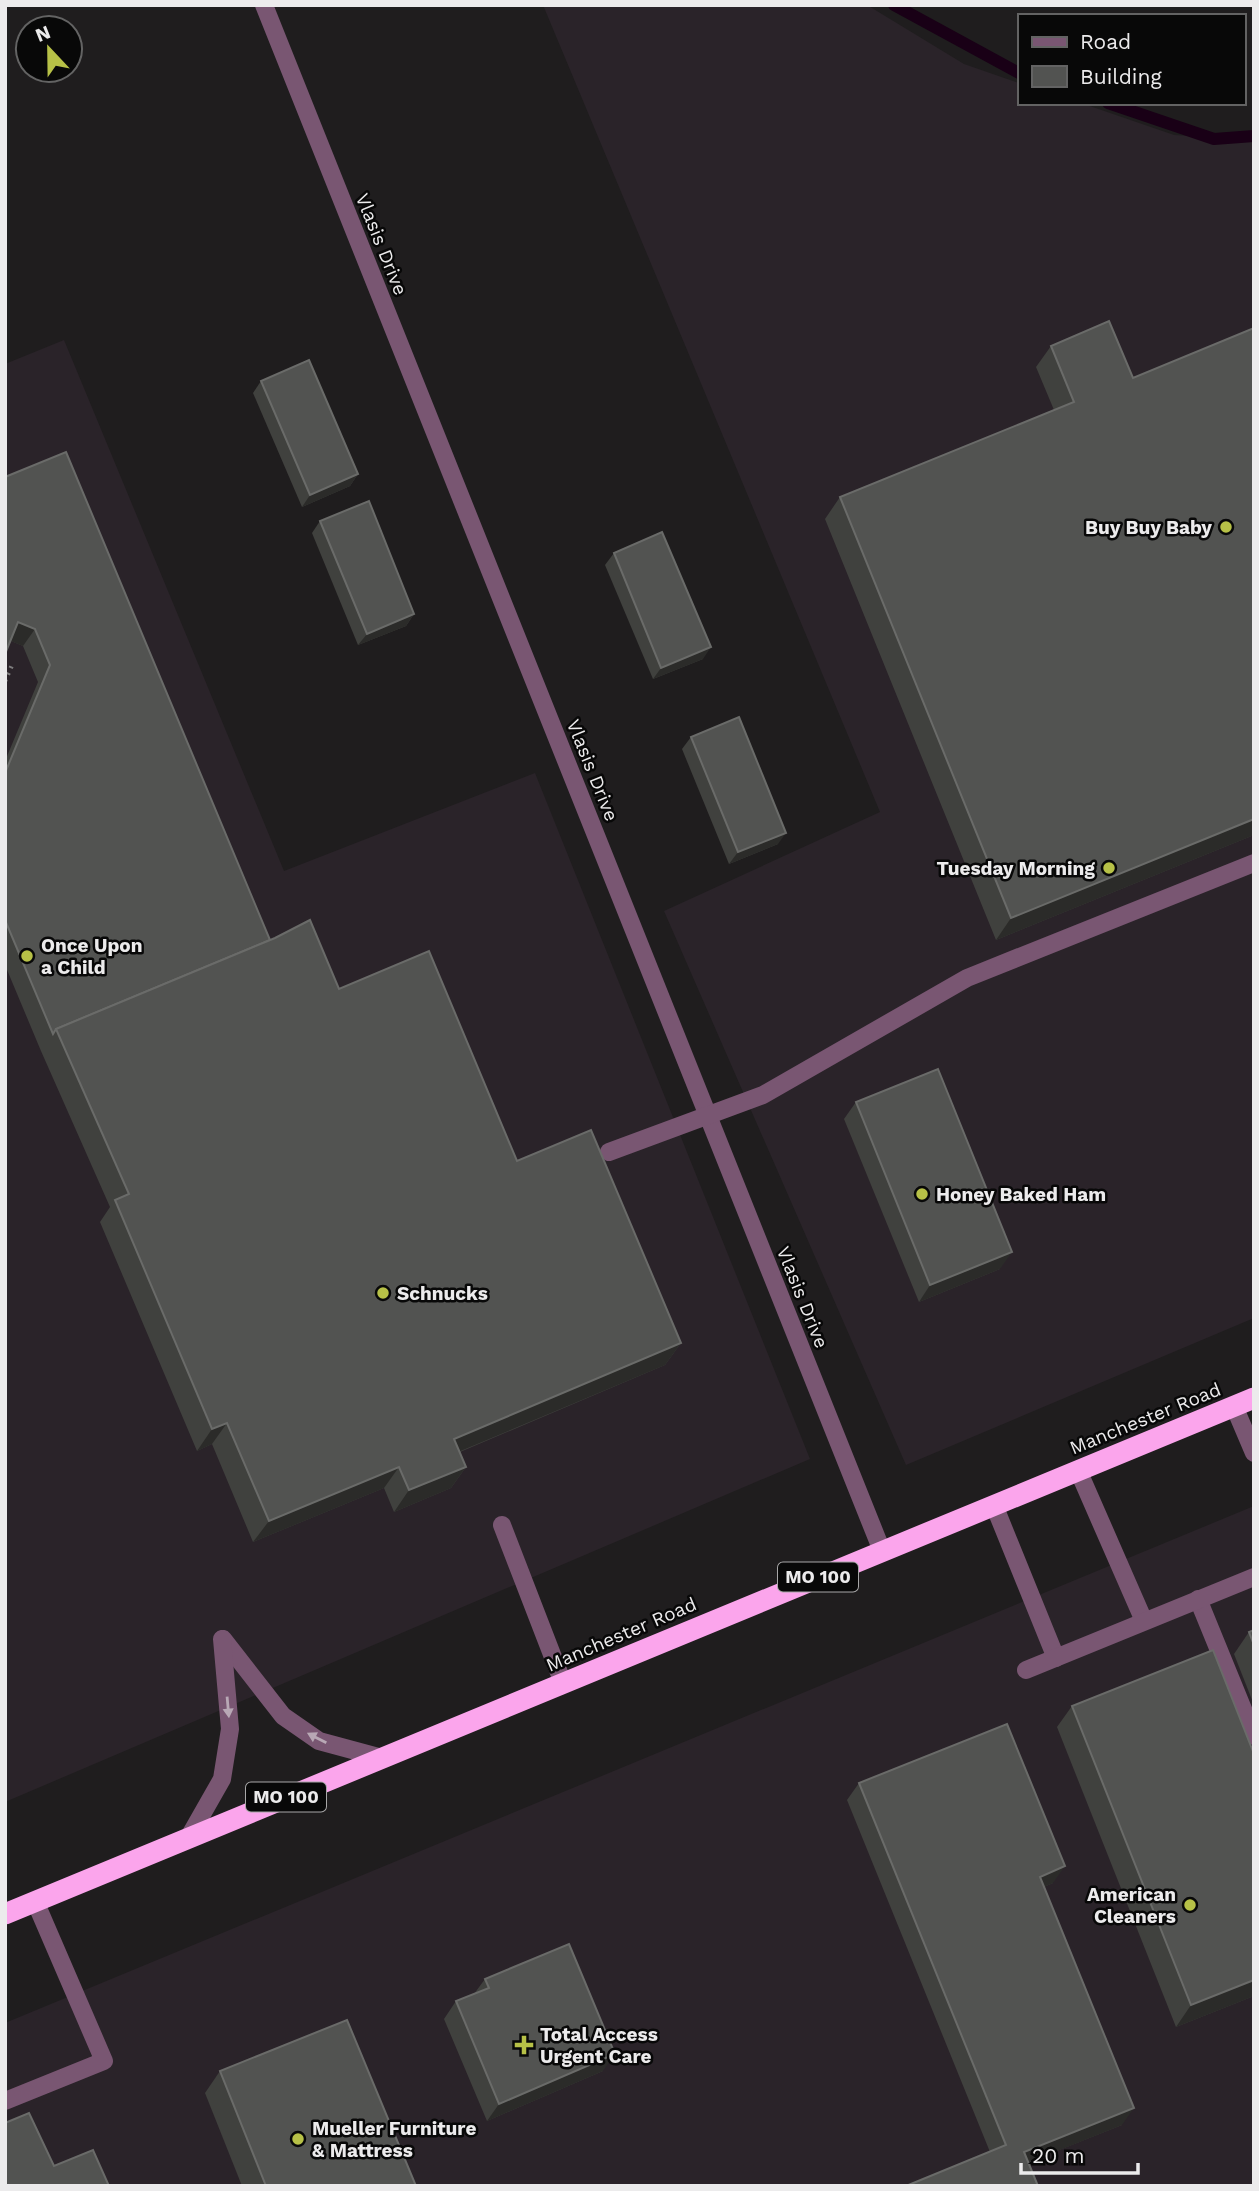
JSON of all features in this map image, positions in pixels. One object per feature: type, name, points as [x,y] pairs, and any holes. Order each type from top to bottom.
[{"type":"highway","name":"Manchester Road","points":[[5,1914],[1254,1398]]},
{"type":"street","name":"Vlasis Drive","points":[[264,5],[882,1551]]},
{"type":"street","points":[[609,1152],[763,1095],[967,978],[1254,863]]},
{"type":"street","points":[[1234,1406],[1254,1453]]},
{"type":"street","points":[[1078,1470],[1144,1621]]},
{"type":"street","points":[[994,1505],[1056,1658]]},
{"type":"street","points":[[502,1525],[562,1683]]},
{"type":"street","points":[[1026,1670],[1254,1577]]},
{"type":"street","points":[[1198,1599],[1254,1737]]},
{"type":"street","points":[[189,1837],[222,1779],[230,1729],[222,1639],[283,1716],[319,1741],[382,1758]]},
{"type":"street","points":[[5,2101],[103,2061],[35,1901]]},
{"type":"path","points":[[5,681],[13,663]]},
{"type":"shaded area","points":[[543,5],[867,5],[964,64],[1018,83],[1018,105],[1087,105],[1174,135],[1254,140],[1254,1318],[906,1465],[664,911],[880,812]]},
{"type":"shaded area","points":[[64,340],[284,871],[535,773],[810,1459],[5,1802],[5,364]]},
{"type":"shaded area","points":[[1254,1506],[1254,2186],[5,2186],[5,2023]]},
{"type":"building","points":[[1109,321],[1133,378],[1254,328],[1254,819],[1011,918],[840,497],[1074,402],[1051,346]]},
{"type":"building","points":[[309,360],[358,474],[310,495],[261,381]]},
{"type":"building","points":[[66,452],[270,940],[56,1029],[53,1034],[5,920],[5,773],[50,665],[35,629],[18,622],[5,654],[5,477]]},
{"type":"building","points":[[369,501],[414,614],[367,634],[320,521]]},
{"type":"building","points":[[662,532],[711,647],[661,668],[614,553]]},
{"type":"building","points":[[739,717],[786,833],[738,852],[691,737]]},
{"type":"building","name":"Schnucks","points":[[310,920],[339,989],[429,951],[517,1161],[591,1130],[681,1343],[454,1439],[466,1467],[409,1490],[399,1467],[269,1521],[227,1423],[212,1429],[115,1200],[129,1194],[56,1029],[275,938]]},
{"type":"building","name":"Honey Baked Ham","points":[[938,1069],[1012,1252],[930,1285],[856,1102]]},
{"type":"building","points":[[1254,1630],[1254,1645],[1249,1632]]},
{"type":"building","name":"American Cleaners","points":[[1213,1650],[1254,1754],[1254,1980],[1191,2005],[1072,1706]]},
{"type":"building","points":[[1007,1724],[1065,1866],[1040,1877],[1134,2108],[1024,2152],[1038,2186],[906,2186],[1006,2145],[859,1783]]},
{"type":"building","name":"Total Access Urgent Care","points":[[569,1944],[615,2054],[499,2104],[456,2001],[489,1988],[485,1979]]},
{"type":"building","name":"Mueller Furniture & Mattress","points":[[347,2020],[416,2186],[266,2186],[220,2071]]},
{"type":"building","points":[[29,2113],[54,2166],[93,2150],[109,2186],[5,2186],[5,2123]]},
{"type":"waterway","points":[[894,5],[1018,72]]},
{"type":"waterway","points":[[1114,105],[1214,139],[1254,136]]},
{"type":"place","name":"Buy Buy Baby","points":[[1226,527]]},
{"type":"place","name":"Tuesday Morning","points":[[1109,868]]},
{"type":"place","name":"Once Upon a Child","points":[[27,956]]},
{"type":"place","name":"Honey Baked Ham","points":[[922,1194]]},
{"type":"place","name":"Schnucks","points":[[383,1293]]},
{"type":"place","name":"American Cleaners","points":[[1190,1905]]},
{"type":"place","name":"Total Access Urgent Care","points":[[524,2045]]},
{"type":"place","name":"Mueller Furniture & Mattress","points":[[298,2139]]}]
